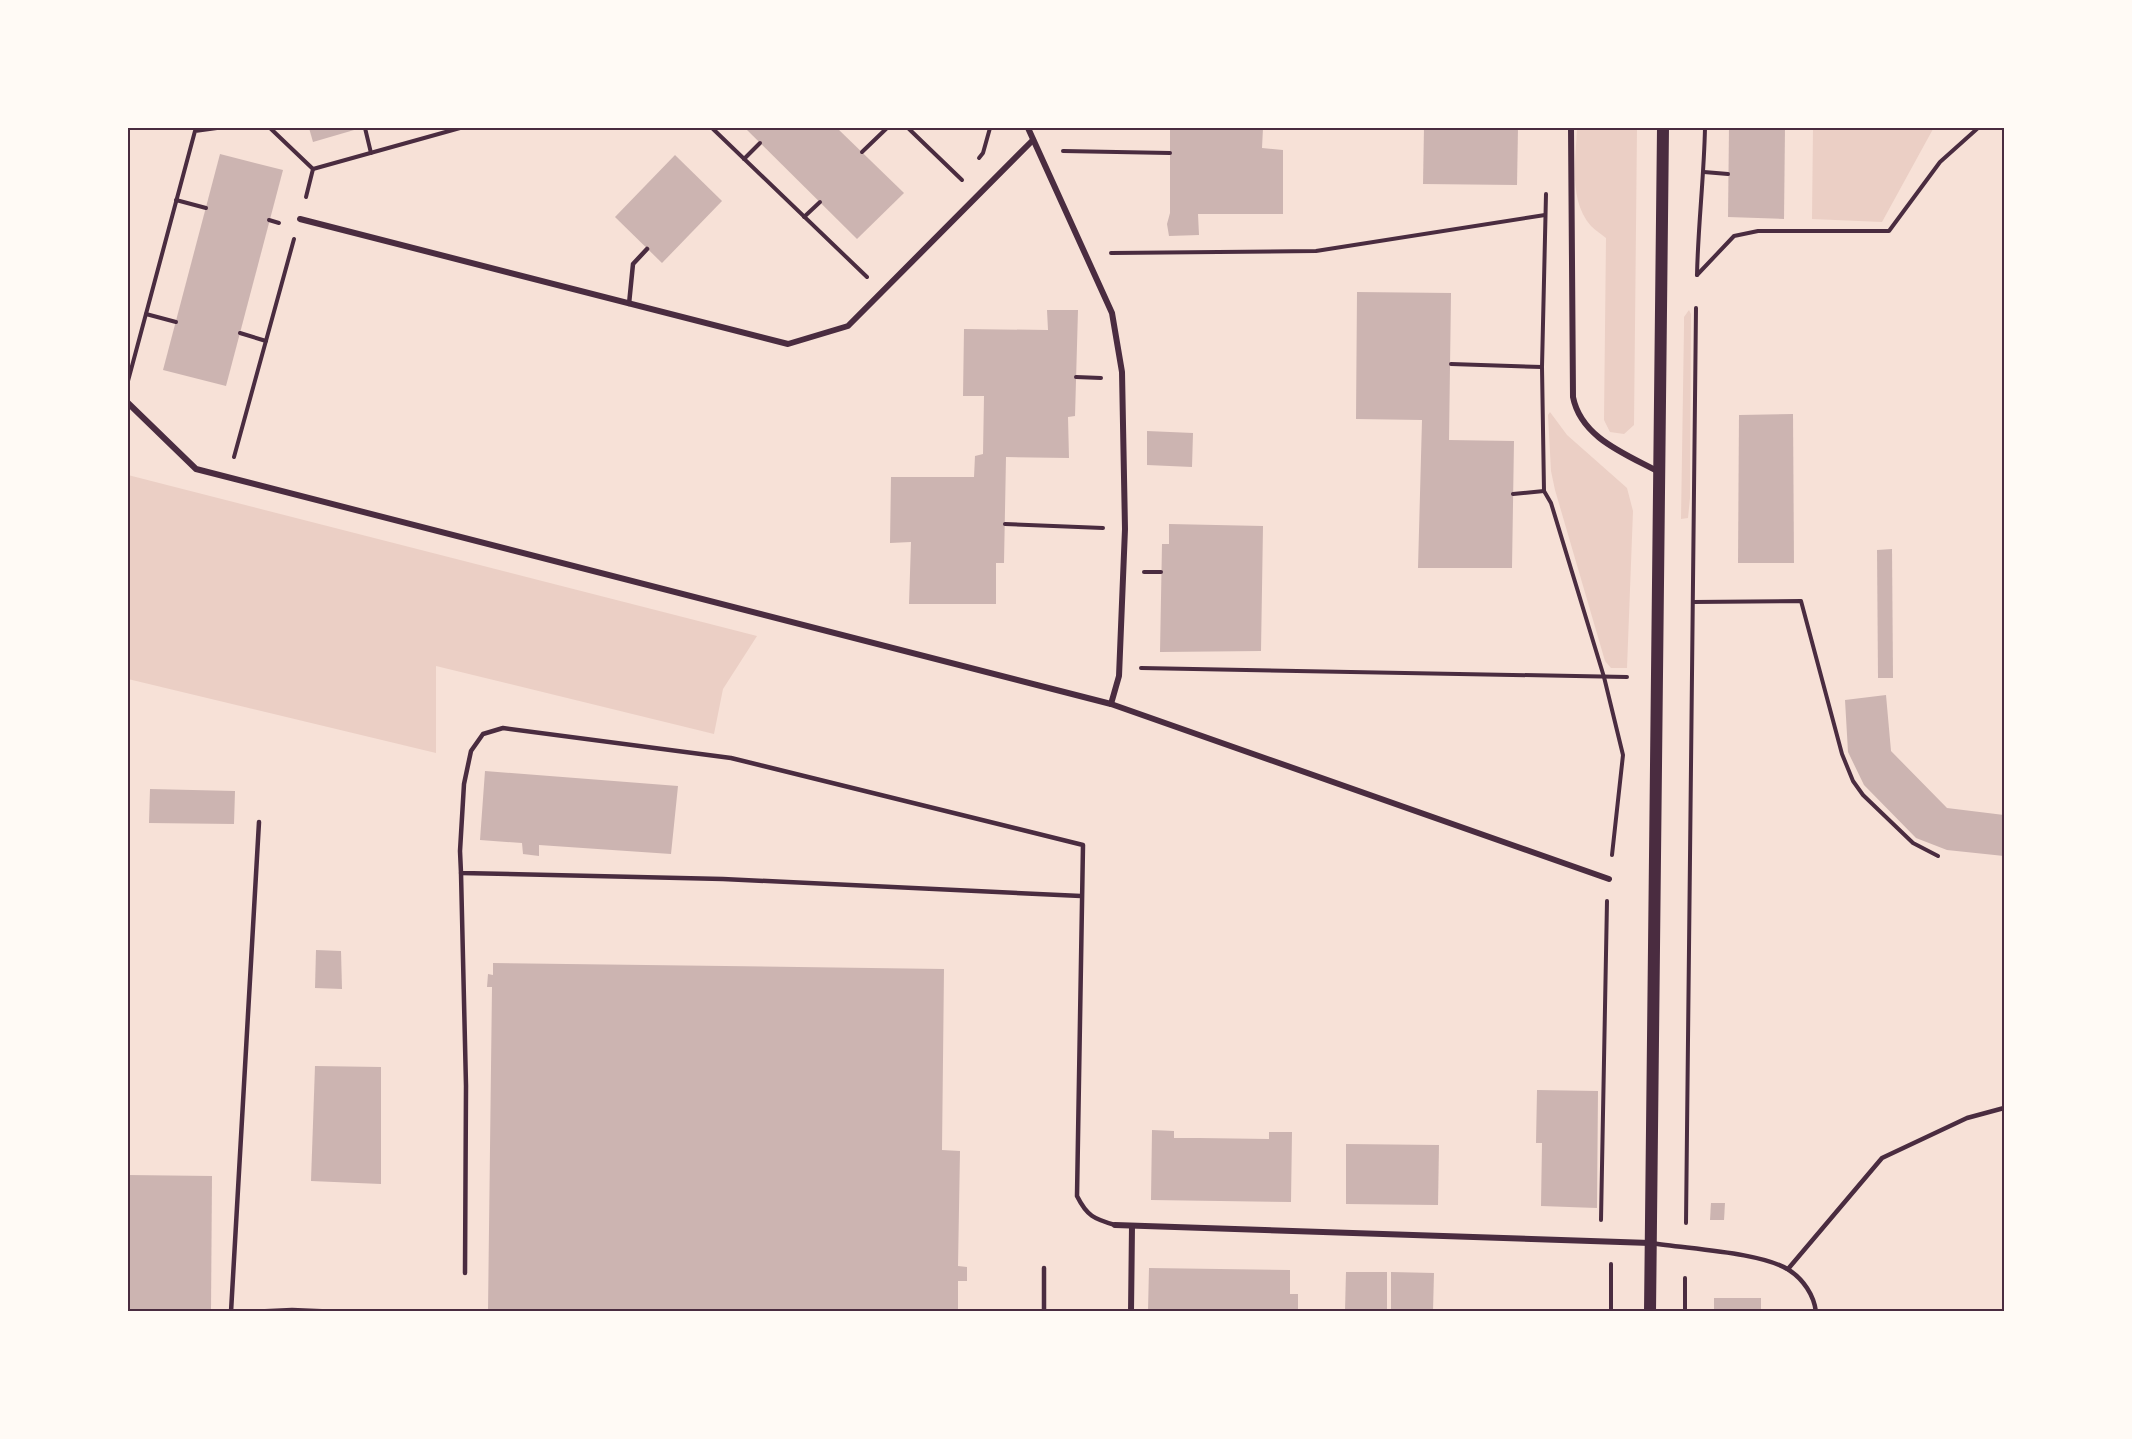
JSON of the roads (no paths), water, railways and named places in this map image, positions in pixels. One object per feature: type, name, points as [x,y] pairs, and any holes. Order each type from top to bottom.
[{"type":"main road","points":[[1650,1311],[1663,128]]},
{"type":"street","points":[[1028,128],[1112,313],[1122,372],[1125,529],[1119,667],[1111,704]]},
{"type":"street","points":[[1571,128],[1573,397],[1575,409],[1582,422],[1597,436],[1659,472]]},
{"type":"street","points":[[300,219],[788,344],[848,326],[1033,140]]},
{"type":"street","points":[[128,404],[196,469],[1111,704],[1609,879]]},
{"type":"street","points":[[1115,1225],[1650,1243]]},
{"type":"street","points":[[1131,1311],[1132,1226]]},
{"type":"lane","points":[[629,304],[633,264],[647,249]]},
{"type":"lane","points":[[465,1273],[466,1086],[460,851],[464,784],[471,751],[483,734],[503,728],[731,758],[1083,845],[1077,1196],[1085,1212],[1100,1221],[1115,1225]]},
{"type":"lane","points":[[231,1311],[259,822]]},
{"type":"lane","points":[[461,873],[723,879],[1081,896]]},
{"type":"lane","points":[[1788,1269],[1882,1158],[1967,1119],[2004,1108]]},
{"type":"lane","points":[[1650,1243],[1715,1251],[1762,1260],[1788,1269],[1805,1283],[1815,1302],[1816,1311]]},
{"type":"lane","points":[[1044,1268],[1044,1311]]},
{"type":"lane","points":[[246,1311],[340,1311]]}]
